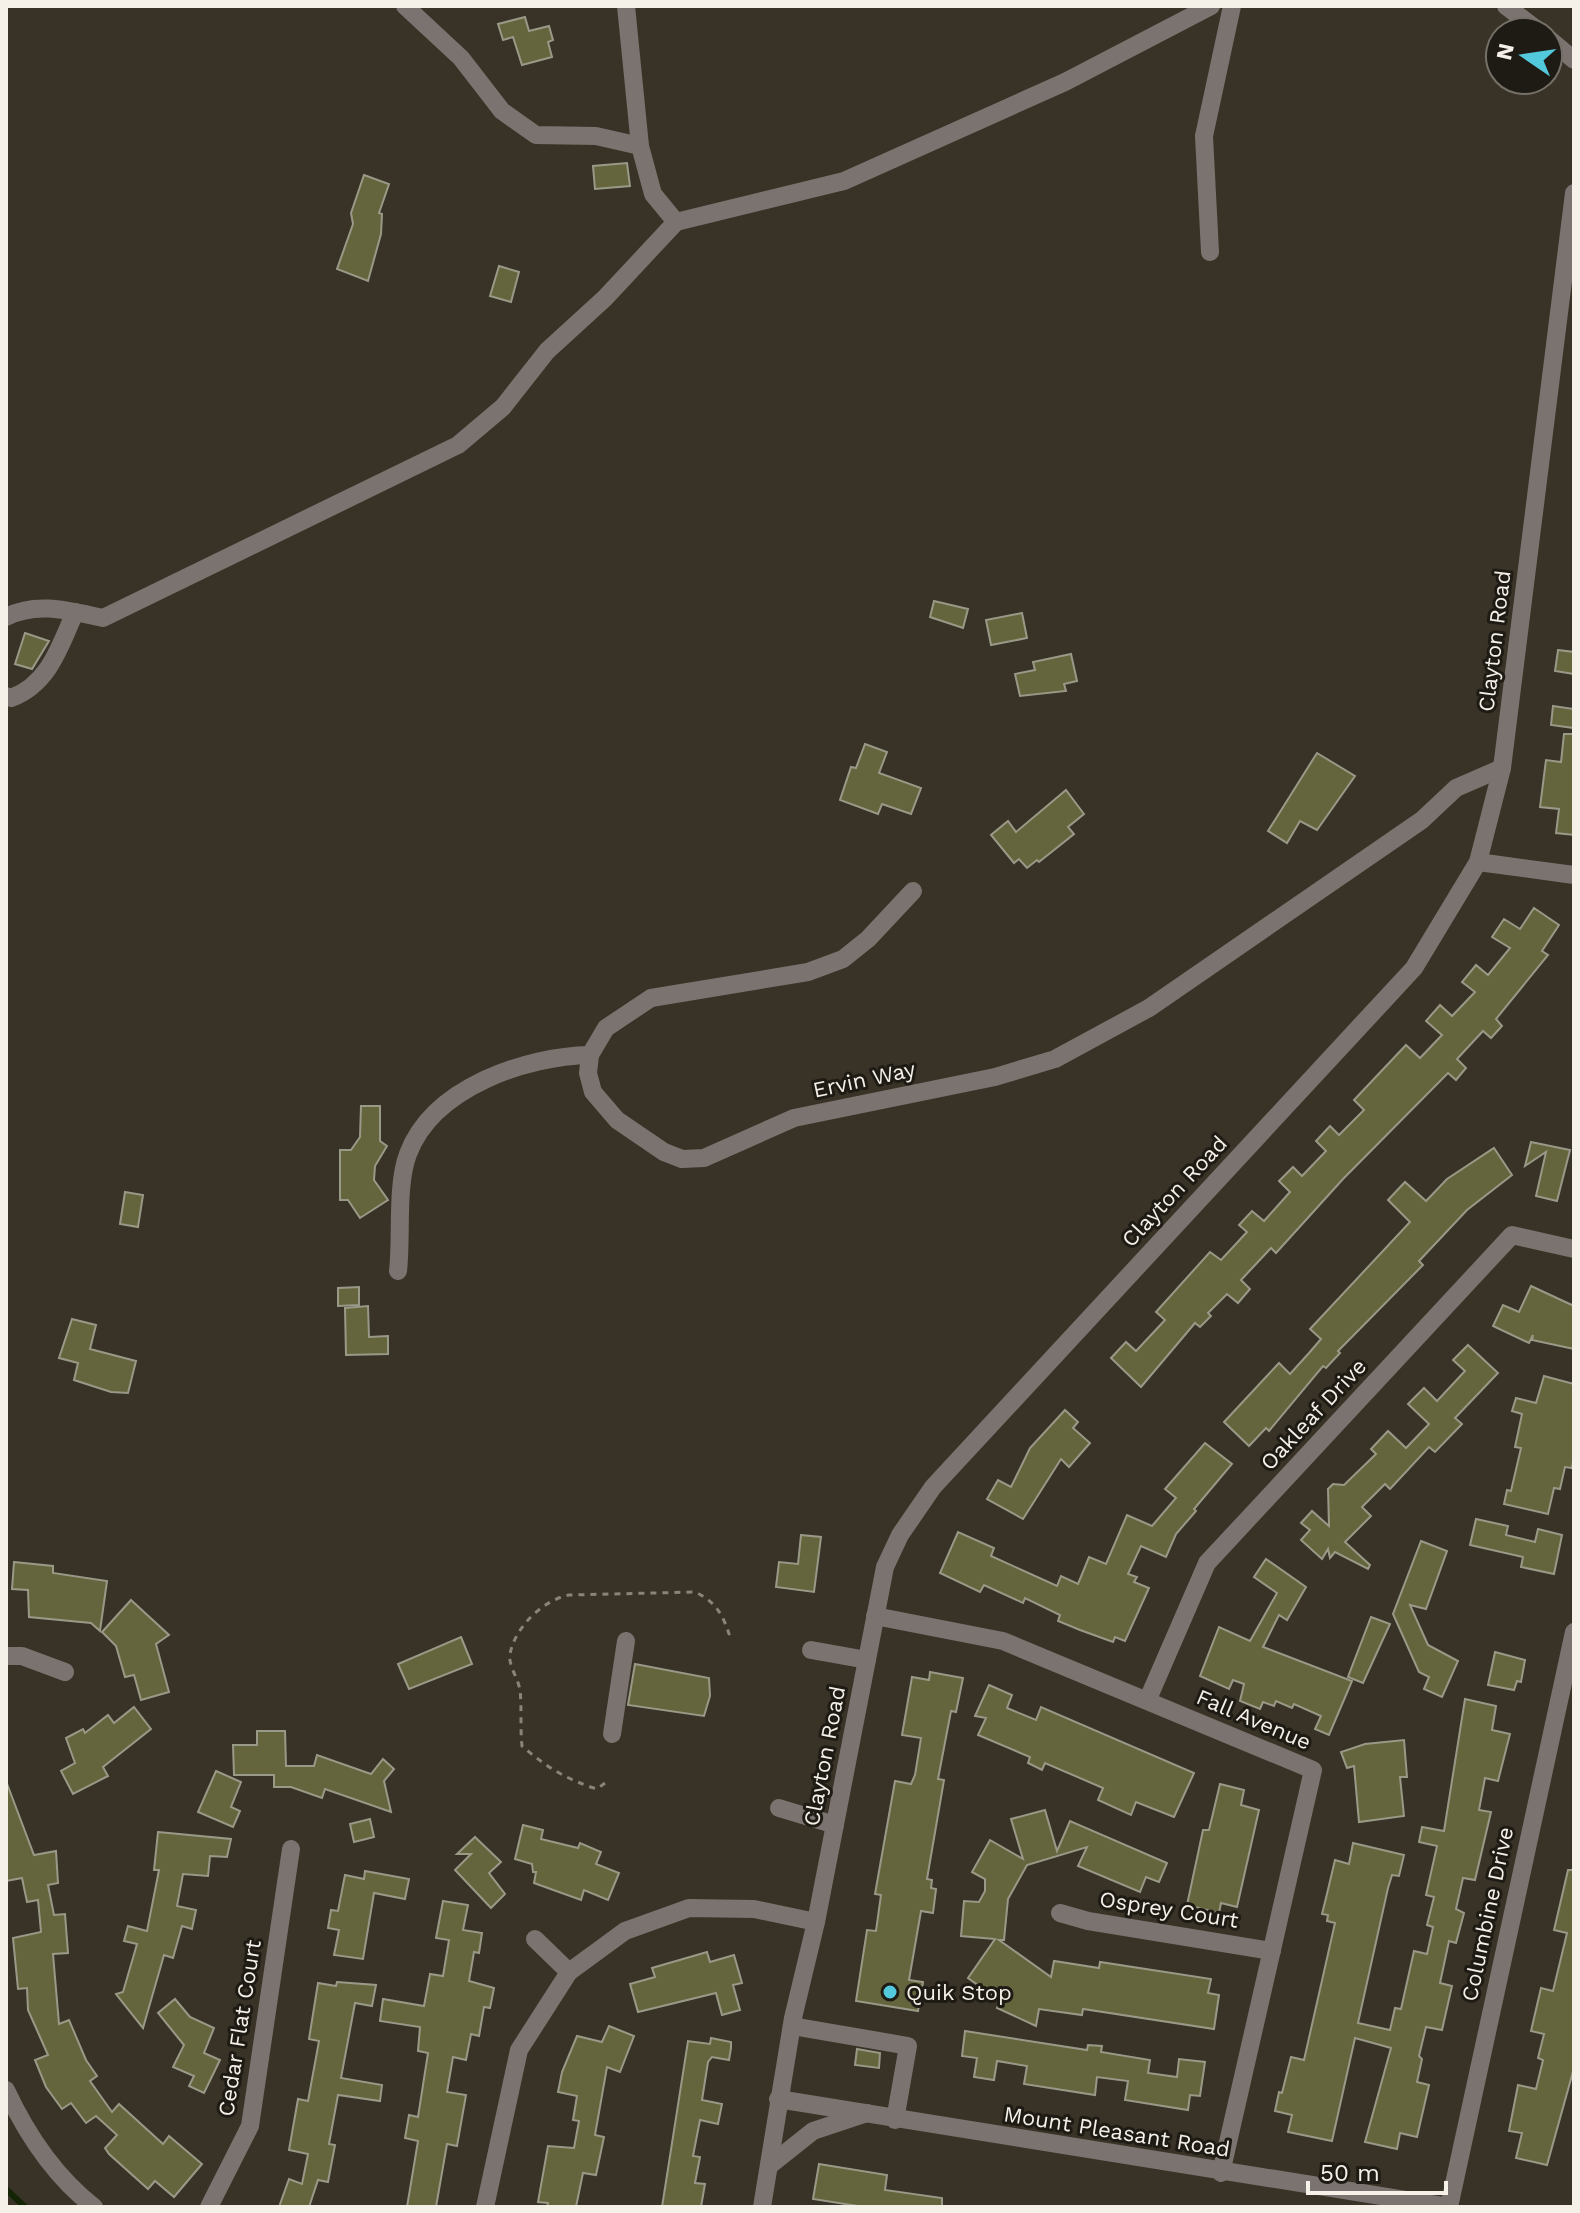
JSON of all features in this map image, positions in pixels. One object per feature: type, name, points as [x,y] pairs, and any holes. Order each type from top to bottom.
[{"type":"street","points":[[405,6],[461,58],[502,111],[536,135],[596,136],[640,146]]},
{"type":"street","points":[[626,6],[640,146],[653,194],[676,222]]},
{"type":"street","points":[[6,617],[31,609],[52,608],[103,618],[458,445],[503,407],[547,351],[605,298],[676,222],[844,181],[1065,82],[1211,6]]},
{"type":"street","points":[[1210,252],[1204,136],[1232,6]]},
{"type":"street","name":"Clayton Road","points":[[762,2207],[792,2026],[816,1922],[885,1567],[900,1535],[933,1487],[1414,968],[1478,862],[1502,768],[1574,193]]},
{"type":"street","points":[[6,696],[11,698],[27,692],[48,672],[75,612]]},
{"type":"street","name":"Ervin Way","points":[[590,1055],[588,1073],[593,1092],[617,1120],[664,1152],[682,1159],[704,1158],[794,1118],[995,1077],[1055,1059],[1149,1008],[1422,820],[1456,788],[1502,768]]},
{"type":"street","points":[[1478,862],[1574,875]]},
{"type":"street","points":[[398,1271],[403,1180],[408,1153],[423,1129],[452,1099],[518,1065],[555,1056],[590,1055],[606,1028],[651,998],[808,972],[843,959],[868,939],[913,891]]},
{"type":"street","name":"Oakleaf Drive","points":[[1148,1699],[1207,1563],[1512,1235],[1574,1249]]},
{"type":"street","name":"Fall Avenue","points":[[875,1616],[1003,1641],[1313,1770],[1221,2173]]},
{"type":"street","name":"Columbine Drive","points":[[1449,2207],[1574,1632]]},
{"type":"street","points":[[612,1734],[626,1641]]},
{"type":"street","points":[[811,1650],[867,1660]]},
{"type":"street","points":[[6,1656],[22,1656],[65,1672]]},
{"type":"street","points":[[779,1808],[835,1825]]},
{"type":"street","name":"Cedar Flat Court","points":[[209,2207],[250,2126],[291,1849]]},
{"type":"street","points":[[485,2207],[519,2050],[569,1972],[625,1931],[689,1908],[754,1909],[816,1922]]},
{"type":"street","name":"Osprey Court","points":[[1060,1913],[1088,1921],[1272,1951]]},
{"type":"street","points":[[535,1939],[569,1972]]},
{"type":"street","points":[[792,2026],[908,2046],[895,2120]]},
{"type":"street","points":[[6,2090],[27,2135],[76,2193],[94,2207]]},
{"type":"street","name":"Mount Pleasant Road","points":[[778,2099],[1221,2173],[1449,2207]]},
{"type":"street","points":[[769,2166],[813,2131],[867,2113]]},
{"type":"path","points":[[605,1783],[597,1789],[574,1782],[543,1765],[522,1746],[520,1690],[509,1656],[517,1636],[533,1615],[554,1598],[569,1595],[695,1592],[710,1599],[717,1608],[731,1640]]},
{"type":"building","points":[[525,17],[529,31],[549,26],[553,40],[548,42],[552,57],[522,65],[513,37],[503,40],[498,24]]},
{"type":"building","points":[[627,163],[630,186],[595,189],[593,166]]},
{"type":"building","points":[[364,175],[389,184],[379,213],[382,214],[381,234],[368,281],[337,269],[353,224],[351,213]]},
{"type":"building","points":[[499,266],[519,272],[511,302],[490,296]]},
{"type":"building","points":[[934,601],[968,609],[963,628],[930,617]]},
{"type":"building","points":[[1022,613],[1027,638],[991,645],[986,620]]},
{"type":"building","points":[[25,633],[49,641],[32,669],[15,664]]},
{"type":"building","points":[[1558,650],[1574,652],[1574,674],[1555,671]]},
{"type":"building","points":[[1071,654],[1077,681],[1064,684],[1066,691],[1020,696],[1015,674],[1035,670],[1033,662]]},
{"type":"building","points":[[1553,706],[1574,709],[1574,728],[1551,725]]},
{"type":"building","points":[[1564,734],[1574,734],[1574,835],[1556,833],[1559,809],[1540,807],[1546,760],[1561,762]]},
{"type":"building","points":[[865,744],[887,752],[879,773],[921,788],[911,814],[882,804],[878,814],[840,800],[851,767],[856,768]]},
{"type":"building","points":[[1317,753],[1355,776],[1317,830],[1300,821],[1287,843],[1268,831]]},
{"type":"building","points":[[1066,790],[1084,814],[1068,827],[1074,834],[1027,868],[1019,859],[1014,863],[991,835],[1008,821],[1016,832]]},
{"type":"building","points":[[1534,908],[1559,925],[1542,951],[1548,955],[1496,1019],[1502,1026],[1491,1038],[1483,1031],[1457,1059],[1466,1068],[1456,1080],[1448,1073],[1343,1179],[1276,1253],[1271,1248],[1241,1280],[1250,1289],[1238,1303],[1227,1294],[1208,1313],[1211,1316],[1200,1327],[1195,1323],[1141,1387],[1111,1358],[1126,1342],[1136,1351],[1165,1320],[1156,1312],[1210,1252],[1221,1260],[1247,1232],[1239,1225],[1252,1211],[1264,1221],[1290,1192],[1279,1181],[1293,1167],[1302,1176],[1326,1151],[1316,1141],[1330,1126],[1339,1135],[1364,1110],[1354,1100],[1406,1045],[1420,1058],[1442,1035],[1426,1021],[1440,1005],[1452,1016],[1475,992],[1462,982],[1476,965],[1488,975],[1510,948],[1492,937],[1504,919],[1520,929]]},
{"type":"building","points":[[361,1106],[380,1106],[380,1141],[387,1146],[375,1166],[374,1180],[388,1200],[360,1218],[348,1200],[340,1200],[340,1150],[351,1150],[360,1137]]},
{"type":"building","points":[[1531,1142],[1570,1150],[1557,1201],[1536,1196],[1546,1152],[1525,1166]]},
{"type":"building","points":[[1494,1148],[1512,1175],[1467,1210],[1419,1261],[1423,1265],[1338,1351],[1340,1353],[1326,1368],[1323,1366],[1269,1431],[1266,1428],[1249,1446],[1224,1422],[1279,1363],[1290,1374],[1321,1339],[1310,1329],[1410,1222],[1388,1200],[1405,1182],[1426,1201],[1447,1179]]},
{"type":"building","points":[[125,1192],[143,1195],[138,1227],[120,1224]]},
{"type":"building","points":[[1531,1286],[1574,1306],[1574,1349],[1532,1340],[1533,1335],[1529,1343],[1493,1326],[1503,1305],[1519,1312]]},
{"type":"building","points":[[359,1287],[359,1305],[338,1306],[338,1288]]},
{"type":"building","points":[[368,1306],[369,1337],[388,1336],[388,1354],[346,1355],[345,1308]]},
{"type":"building","points":[[72,1319],[96,1325],[90,1349],[136,1361],[128,1393],[111,1392],[74,1380],[78,1363],[59,1358]]},
{"type":"building","points":[[1468,1345],[1498,1373],[1455,1418],[1462,1424],[1435,1452],[1429,1447],[1390,1489],[1385,1484],[1362,1507],[1371,1516],[1345,1542],[1370,1565],[1368,1569],[1335,1552],[1330,1558],[1328,1549],[1322,1559],[1301,1540],[1310,1530],[1301,1523],[1312,1511],[1329,1526],[1328,1489],[1333,1484],[1344,1485],[1376,1454],[1371,1449],[1388,1431],[1406,1448],[1429,1424],[1408,1404],[1424,1388],[1437,1401],[1465,1371],[1453,1360]]},
{"type":"building","points":[[1544,1376],[1574,1384],[1572,1468],[1565,1467],[1560,1489],[1554,1488],[1548,1514],[1504,1504],[1507,1490],[1511,1491],[1521,1448],[1515,1447],[1522,1414],[1512,1411],[1516,1398],[1536,1403]]},
{"type":"building","points":[[1065,1410],[1078,1422],[1073,1428],[1090,1443],[1069,1467],[1061,1459],[1023,1519],[987,1499],[998,1480],[1011,1487],[1030,1448]]},
{"type":"building","points":[[1205,1443],[1232,1464],[1176,1534],[1166,1557],[1141,1546],[1128,1574],[1137,1577],[1134,1582],[1149,1588],[1125,1641],[1115,1637],[1113,1642],[1058,1621],[1060,1615],[1025,1598],[1023,1603],[984,1585],[980,1592],[940,1573],[958,1532],[994,1548],[991,1556],[1057,1586],[1061,1576],[1078,1584],[1089,1557],[1106,1564],[1127,1515],[1152,1526],[1176,1498],[1165,1489]]},
{"type":"building","points":[[1476,1519],[1508,1526],[1506,1535],[1535,1542],[1538,1529],[1562,1535],[1554,1574],[1521,1567],[1523,1557],[1470,1545]]},
{"type":"building","points":[[801,1535],[821,1537],[814,1592],[776,1587],[779,1562],[798,1564]]},
{"type":"building","points":[[1421,1541],[1447,1551],[1426,1609],[1410,1605],[1428,1645],[1458,1661],[1442,1697],[1424,1689],[1429,1677],[1419,1672],[1393,1614]]},
{"type":"building","points":[[1266,1559],[1306,1587],[1287,1620],[1279,1615],[1263,1647],[1352,1681],[1329,1735],[1315,1729],[1321,1716],[1294,1704],[1292,1708],[1276,1701],[1274,1706],[1263,1702],[1260,1709],[1240,1701],[1244,1684],[1233,1680],[1229,1689],[1200,1676],[1219,1627],[1250,1641],[1277,1593],[1254,1577]]},
{"type":"building","points":[[14,1562],[53,1566],[53,1573],[107,1581],[100,1631],[91,1623],[29,1617],[28,1590],[12,1589]]},
{"type":"building","points":[[131,1600],[169,1635],[156,1644],[169,1692],[141,1700],[134,1675],[125,1677],[116,1646],[102,1632]]},
{"type":"building","points":[[1371,1617],[1390,1624],[1363,1683],[1348,1677]]},
{"type":"building","points":[[461,1637],[472,1664],[409,1689],[398,1664]]},
{"type":"building","points":[[1495,1652],[1525,1660],[1521,1682],[1517,1681],[1514,1690],[1488,1685]]},
{"type":"building","points":[[635,1664],[709,1678],[710,1696],[704,1716],[628,1705]]},
{"type":"building","points":[[930,1672],[963,1678],[956,1712],[951,1711],[938,1779],[944,1780],[927,1879],[932,1880],[931,1888],[936,1889],[933,1913],[921,1911],[909,1980],[923,1982],[918,2011],[856,2001],[867,1930],[876,1931],[881,1895],[875,1894],[895,1781],[911,1784],[915,1775],[921,1738],[902,1735],[912,1677],[929,1680]]},
{"type":"building","points":[[989,1685],[1012,1695],[1007,1708],[1036,1720],[1041,1707],[1194,1773],[1174,1817],[1136,1802],[1131,1815],[1098,1800],[1103,1788],[1045,1763],[1042,1770],[1028,1763],[1030,1757],[978,1735],[986,1718],[975,1716]]},
{"type":"building","points":[[1465,1699],[1496,1706],[1492,1730],[1510,1734],[1498,1781],[1485,1778],[1479,1810],[1491,1812],[1475,1880],[1463,1878],[1456,1909],[1464,1913],[1456,1943],[1449,1941],[1440,1983],[1452,1986],[1442,2030],[1426,2027],[1419,2056],[1422,2059],[1417,2082],[1429,2085],[1417,2137],[1400,2133],[1397,2149],[1365,2142],[1391,2048],[1355,2038],[1332,2141],[1288,2132],[1292,2115],[1275,2111],[1279,2092],[1282,2093],[1291,2057],[1304,2060],[1335,1923],[1327,1921],[1328,1915],[1322,1914],[1335,1860],[1349,1864],[1353,1843],[1404,1855],[1399,1876],[1392,1875],[1388,1888],[1358,2023],[1390,2030],[1395,2008],[1401,2009],[1414,1951],[1427,1954],[1433,1927],[1427,1925],[1434,1897],[1426,1895],[1437,1846],[1419,1842],[1422,1827],[1444,1831]]},
{"type":"building","points":[[134,1707],[151,1729],[103,1767],[108,1776],[73,1794],[61,1771],[75,1763],[66,1738],[83,1729],[85,1733],[108,1715],[114,1723]]},
{"type":"building","points":[[257,1731],[285,1731],[286,1766],[314,1766],[317,1755],[371,1774],[383,1759],[394,1769],[384,1781],[391,1812],[325,1789],[322,1798],[291,1787],[274,1787],[274,1775],[234,1775],[233,1745],[257,1745]]},
{"type":"building","points":[[1404,1740],[1407,1777],[1400,1777],[1404,1816],[1359,1822],[1354,1766],[1347,1768],[1341,1752],[1365,1744]]},
{"type":"building","points":[[216,1771],[241,1782],[231,1807],[240,1811],[233,1827],[198,1812]]},
{"type":"building","points":[[6,1781],[34,1855],[56,1851],[58,1883],[48,1885],[54,1915],[65,1914],[68,1953],[53,1954],[59,2024],[69,2020],[86,2060],[97,2076],[90,2081],[112,2112],[119,2104],[163,2144],[169,2136],[202,2164],[174,2197],[155,2181],[148,2189],[109,2154],[105,2148],[117,2135],[96,2116],[86,2123],[71,2103],[62,2109],[46,2087],[35,2060],[48,2055],[28,2010],[27,1988],[18,1989],[13,1938],[41,1932],[38,1900],[27,1902],[22,1878],[6,1881]]},
{"type":"building","points":[[1220,1784],[1244,1790],[1241,1805],[1259,1810],[1237,1907],[1221,1903],[1219,1913],[1187,1905],[1203,1830],[1209,1830]]},
{"type":"building","points":[[1045,1810],[1057,1851],[1070,1821],[1167,1863],[1159,1882],[1146,1877],[1140,1892],[1078,1866],[1087,1847],[1027,1865],[1008,1899],[1004,1940],[999,1940],[1051,1977],[1054,1961],[1099,1968],[1100,1962],[1211,1979],[1208,1993],[1219,1995],[1214,2029],[1083,2009],[1082,2015],[1039,2009],[1036,2026],[997,2008],[1000,2001],[968,1978],[995,1939],[961,1936],[964,1901],[979,1902],[985,1891],[985,1879],[972,1872],[990,1840],[1023,1859],[1011,1819]]},
{"type":"building","points":[[370,1819],[374,1837],[354,1842],[350,1824]]},
{"type":"building","points":[[523,1825],[543,1830],[541,1839],[578,1848],[580,1843],[601,1852],[596,1864],[619,1873],[608,1900],[584,1890],[581,1900],[534,1883],[536,1872],[533,1872],[532,1864],[515,1859]]},
{"type":"building","points":[[158,1832],[231,1839],[227,1857],[210,1856],[208,1876],[183,1874],[177,1906],[196,1910],[192,1929],[182,1926],[173,1958],[164,1955],[143,2028],[116,1994],[123,1992],[137,1944],[124,1941],[128,1926],[147,1931],[159,1870],[154,1870]]},
{"type":"building","points":[[475,1837],[501,1862],[489,1873],[505,1894],[491,1908],[455,1870],[471,1854],[457,1854]]},
{"type":"building","points":[[1568,1870],[1574,1870],[1574,2068],[1547,2165],[1516,2158],[1522,2133],[1509,2131],[1518,2085],[1536,2089],[1543,2060],[1538,2058],[1544,2034],[1531,2031],[1541,1988],[1553,1991],[1567,1933],[1554,1930]]},
{"type":"building","points":[[365,1871],[409,1879],[405,1899],[374,1893],[363,1959],[334,1955],[339,1930],[328,1928],[331,1910],[338,1911],[345,1875],[364,1879]]},
{"type":"building","points":[[443,1901],[468,1905],[463,1930],[482,1933],[479,1953],[474,1952],[469,1981],[494,1988],[490,2008],[484,2007],[479,2036],[471,2034],[466,2060],[453,2057],[447,2092],[466,2095],[457,2146],[447,2144],[436,2207],[407,2207],[418,2141],[405,2138],[409,2115],[418,2117],[428,2053],[418,2051],[420,2027],[380,2021],[383,1999],[424,2006],[430,1974],[443,1976],[449,1940],[436,1938]]},
{"type":"building","points":[[707,1952],[710,1962],[734,1955],[742,1983],[733,1985],[740,2010],[722,2015],[716,1993],[638,2012],[630,1984],[655,1977],[652,1968]]},
{"type":"building","points":[[337,1982],[376,1985],[372,2006],[355,2003],[341,2078],[382,2085],[380,2101],[338,2095],[329,2144],[335,2145],[328,2182],[318,2180],[309,2207],[279,2207],[289,2179],[302,2184],[308,2154],[289,2150],[298,2099],[308,2101],[319,2041],[309,2039],[318,1983],[336,1986]]},
{"type":"building","points":[[175,1999],[190,2017],[214,2028],[204,2053],[220,2060],[204,2093],[189,2086],[194,2076],[173,2067],[184,2045],[158,2013]]},
{"type":"building","points":[[609,2026],[634,2036],[620,2072],[607,2067],[595,2135],[604,2137],[596,2175],[583,2173],[576,2207],[547,2207],[548,2203],[538,2202],[548,2146],[574,2148],[579,2121],[573,2120],[577,2096],[558,2092],[562,2072],[577,2036],[602,2042]]},
{"type":"building","points":[[965,2031],[1087,2050],[1088,2045],[1102,2046],[1101,2052],[1150,2060],[1148,2073],[1177,2077],[1179,2059],[1205,2062],[1200,2096],[1190,2095],[1188,2110],[1125,2100],[1128,2081],[1097,2077],[1095,2095],[1024,2084],[1027,2066],[997,2061],[994,2080],[974,2077],[977,2058],[962,2056]]},
{"type":"building","points":[[711,2038],[731,2042],[731,2048],[729,2060],[712,2057],[708,2062],[702,2100],[722,2104],[718,2124],[700,2120],[693,2156],[700,2157],[695,2183],[705,2184],[701,2207],[662,2207],[688,2041],[710,2044]]},
{"type":"building","name":"Quik Stop","points":[[857,2049],[880,2053],[879,2068],[855,2065]]},
{"type":"building","points":[[819,2164],[887,2175],[885,2190],[942,2198],[942,2207],[864,2207],[813,2199]]},
{"type":"waterway","points":[[6,2189],[25,2207]]},
{"type":"place","name":"Quik Stop","points":[[890,1992]]}]
